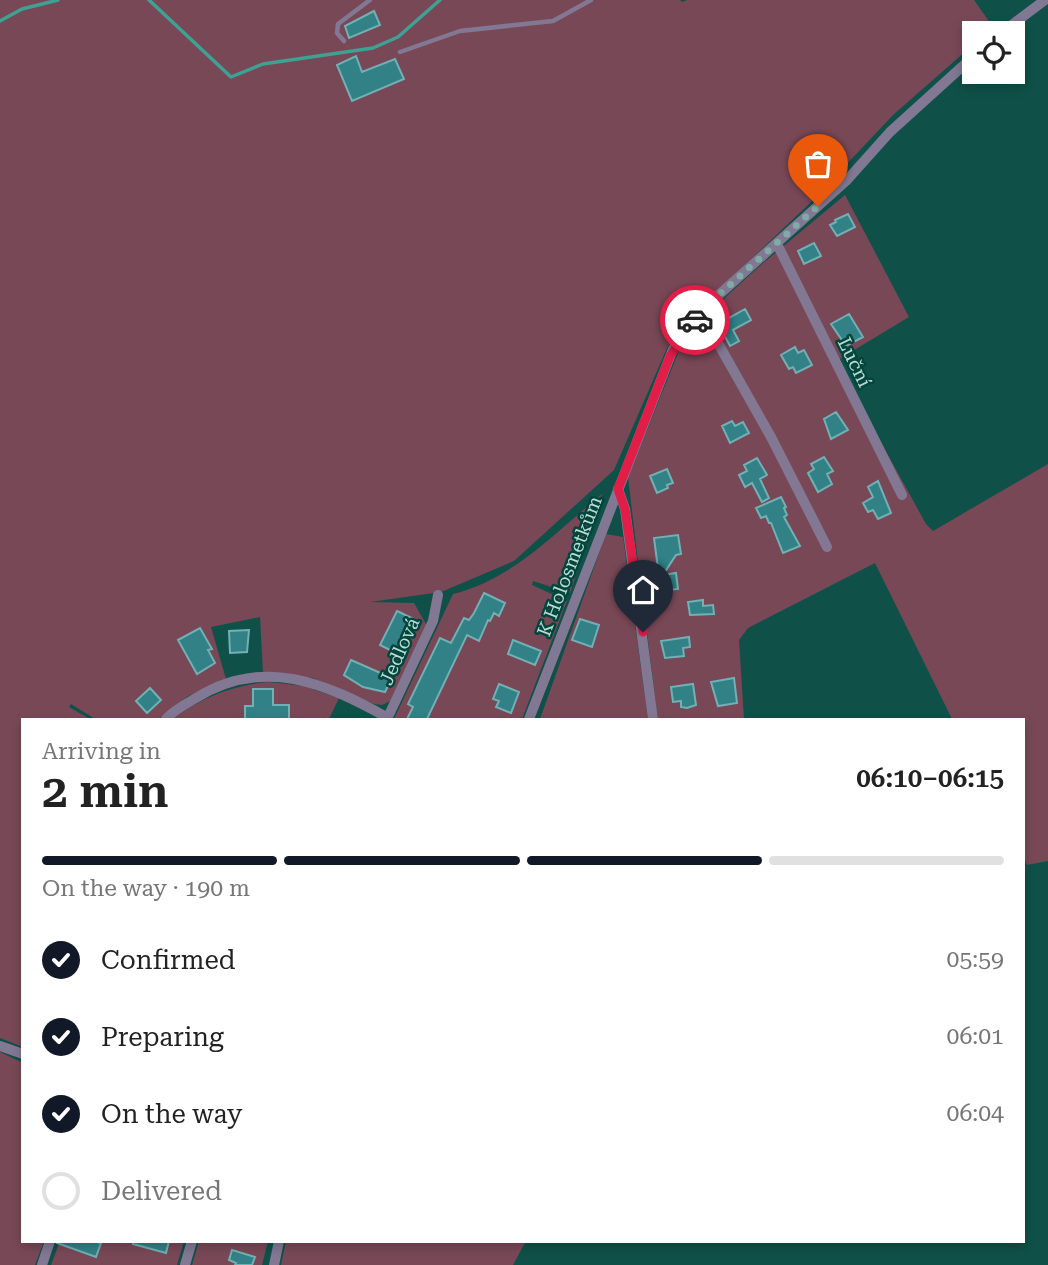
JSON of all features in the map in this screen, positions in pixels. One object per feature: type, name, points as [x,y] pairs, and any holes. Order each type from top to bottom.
[{"type":"street","points":[[1017,21],[1045,0]]},
{"type":"street","name":"K Holosmetkům","points":[[529,718],[670,356],[701,313],[847,180],[890,132],[962,67]]},
{"type":"street","name":"Luční","points":[[777,244],[902,495]]},
{"type":"street","points":[[701,313],[771,437],[827,547]]},
{"type":"street","points":[[618,489],[625,509],[653,718]]},
{"type":"street","name":"Jedlová","points":[[387,718],[433,621],[438,595]]},
{"type":"street","points":[[168,718],[217,687],[239,680],[274,677],[317,683],[385,718]]},
{"type":"street","points":[[0,1046],[21,1053]]},
{"type":"street","points":[[42,1265],[49,1243]]},
{"type":"street","points":[[185,1265],[191,1243]]},
{"type":"street","points":[[274,1265],[279,1243]]},
{"type":"lane","points":[[344,41],[337,33],[338,24],[370,0]]},
{"type":"lane","points":[[400,52],[460,31],[553,21],[591,0]]},
{"type":"shaded area","points":[[0,0],[974,0],[989,21],[962,21],[962,54],[893,115],[809,204],[687,320],[667,348],[614,470],[514,561],[441,592],[370,602],[414,603],[427,626],[390,701],[382,705],[374,704],[313,678],[263,673],[260,617],[211,627],[226,679],[188,696],[160,718],[93,718],[71,704],[69,707],[88,718],[21,718],[21,1046],[0,1038]]},
{"type":"shaded area","points":[[845,195],[909,317],[836,361],[926,524],[933,531],[1048,464],[1048,861],[1027,865],[1025,860],[1025,718],[952,718],[875,563],[748,628],[739,640],[744,718],[658,718],[644,609],[655,608],[653,593],[642,595],[628,477],[681,346],[697,323],[762,264]]},
{"type":"shaded area","points":[[602,494],[570,593],[533,581],[532,585],[567,601],[522,718],[394,718],[453,594],[495,577],[533,553]]},
{"type":"shaded area","points":[[606,534],[623,537],[648,718],[540,718]]},
{"type":"shaded area","points":[[268,682],[304,686],[339,698],[329,718],[175,718],[218,694],[242,686]]},
{"type":"shaded area","points":[[0,1052],[21,1062],[21,1243],[43,1243],[35,1265],[0,1265]]},
{"type":"shaded area","points":[[59,1243],[183,1243],[177,1265],[51,1265]]},
{"type":"shaded area","points":[[198,1243],[268,1243],[262,1265],[192,1265]]},
{"type":"shaded area","points":[[286,1243],[525,1243],[513,1265],[281,1265]]},
{"type":"building","points":[[374,11],[380,25],[349,38],[345,26]]},
{"type":"building","points":[[356,56],[362,72],[395,59],[404,79],[352,101],[337,65]]},
{"type":"building","points":[[848,214],[855,227],[837,236],[830,225]]},
{"type":"building","points":[[814,243],[821,256],[804,264],[798,251]]},
{"type":"building","points":[[745,309],[751,320],[733,330],[739,341],[730,346],[722,331],[726,329],[722,322]]},
{"type":"building","points":[[849,314],[863,337],[846,346],[831,324]]},
{"type":"building","points":[[795,347],[798,353],[804,350],[812,365],[796,373],[793,367],[789,369],[781,355]]},
{"type":"building","points":[[836,412],[848,430],[831,439],[824,419]]},
{"type":"building","points":[[732,421],[735,426],[743,422],[749,433],[730,443],[722,426]]},
{"type":"building","points":[[824,457],[833,471],[827,474],[832,484],[818,492],[808,473],[814,469],[811,464]]},
{"type":"building","points":[[757,458],[767,475],[760,479],[769,498],[762,502],[752,483],[745,487],[739,475],[747,471],[744,465]]},
{"type":"building","points":[[667,469],[673,483],[657,493],[650,476]]},
{"type":"building","points":[[878,481],[891,513],[878,519],[873,510],[868,512],[863,503],[873,497],[868,487]]},
{"type":"building","points":[[781,497],[786,507],[784,508],[787,515],[784,517],[800,546],[783,553],[771,523],[766,516],[761,518],[756,508]]},
{"type":"building","points":[[678,535],[681,554],[676,555],[663,575],[676,573],[678,589],[653,592],[652,582],[654,577],[659,576],[654,538]]},
{"type":"building","points":[[484,593],[505,603],[499,616],[494,613],[490,621],[488,620],[479,641],[467,635],[427,718],[408,718],[413,707],[408,704],[440,638],[451,643],[464,618],[469,620]]},
{"type":"building","points":[[703,600],[703,606],[713,605],[714,614],[690,615],[688,602]]},
{"type":"building","points":[[397,611],[418,621],[402,656],[380,645]]},
{"type":"building","points":[[580,619],[599,625],[592,647],[572,640]]},
{"type":"building","points":[[200,628],[212,649],[208,650],[215,663],[197,674],[178,640]]},
{"type":"building","points":[[249,630],[247,652],[230,653],[229,631]]},
{"type":"building","points":[[689,637],[690,647],[683,648],[684,656],[665,658],[661,641]]},
{"type":"building","points":[[513,640],[541,651],[535,665],[508,654]]},
{"type":"building","points":[[351,660],[392,678],[385,692],[363,687],[344,675]]},
{"type":"building","points":[[734,678],[737,703],[718,706],[711,682]]},
{"type":"building","points":[[499,684],[519,692],[511,713],[496,707],[499,701],[493,699]]},
{"type":"building","points":[[693,684],[696,705],[687,708],[681,707],[681,701],[673,702],[671,687]]},
{"type":"building","points":[[150,688],[161,700],[147,713],[136,701]]},
{"type":"building","points":[[253,689],[273,689],[273,705],[289,705],[289,718],[245,718],[245,706],[253,706]]},
{"type":"building","points":[[57,1243],[101,1243],[96,1257]]},
{"type":"building","points":[[133,1243],[168,1243],[166,1253]]},
{"type":"building","points":[[232,1250],[255,1257],[252,1265],[235,1265],[236,1263],[229,1260]]},
{"type":"waterway","points":[[0,21],[22,9],[58,0]]},
{"type":"waterway","points":[[149,0],[231,77],[263,64],[373,48],[398,37],[440,0]]},
{"type":"way so far","points":[[695,320],[712,301],[818,206]]},
{"type":"route","points":[[643,632],[625,509],[618,489],[673,349],[695,320]]}]
